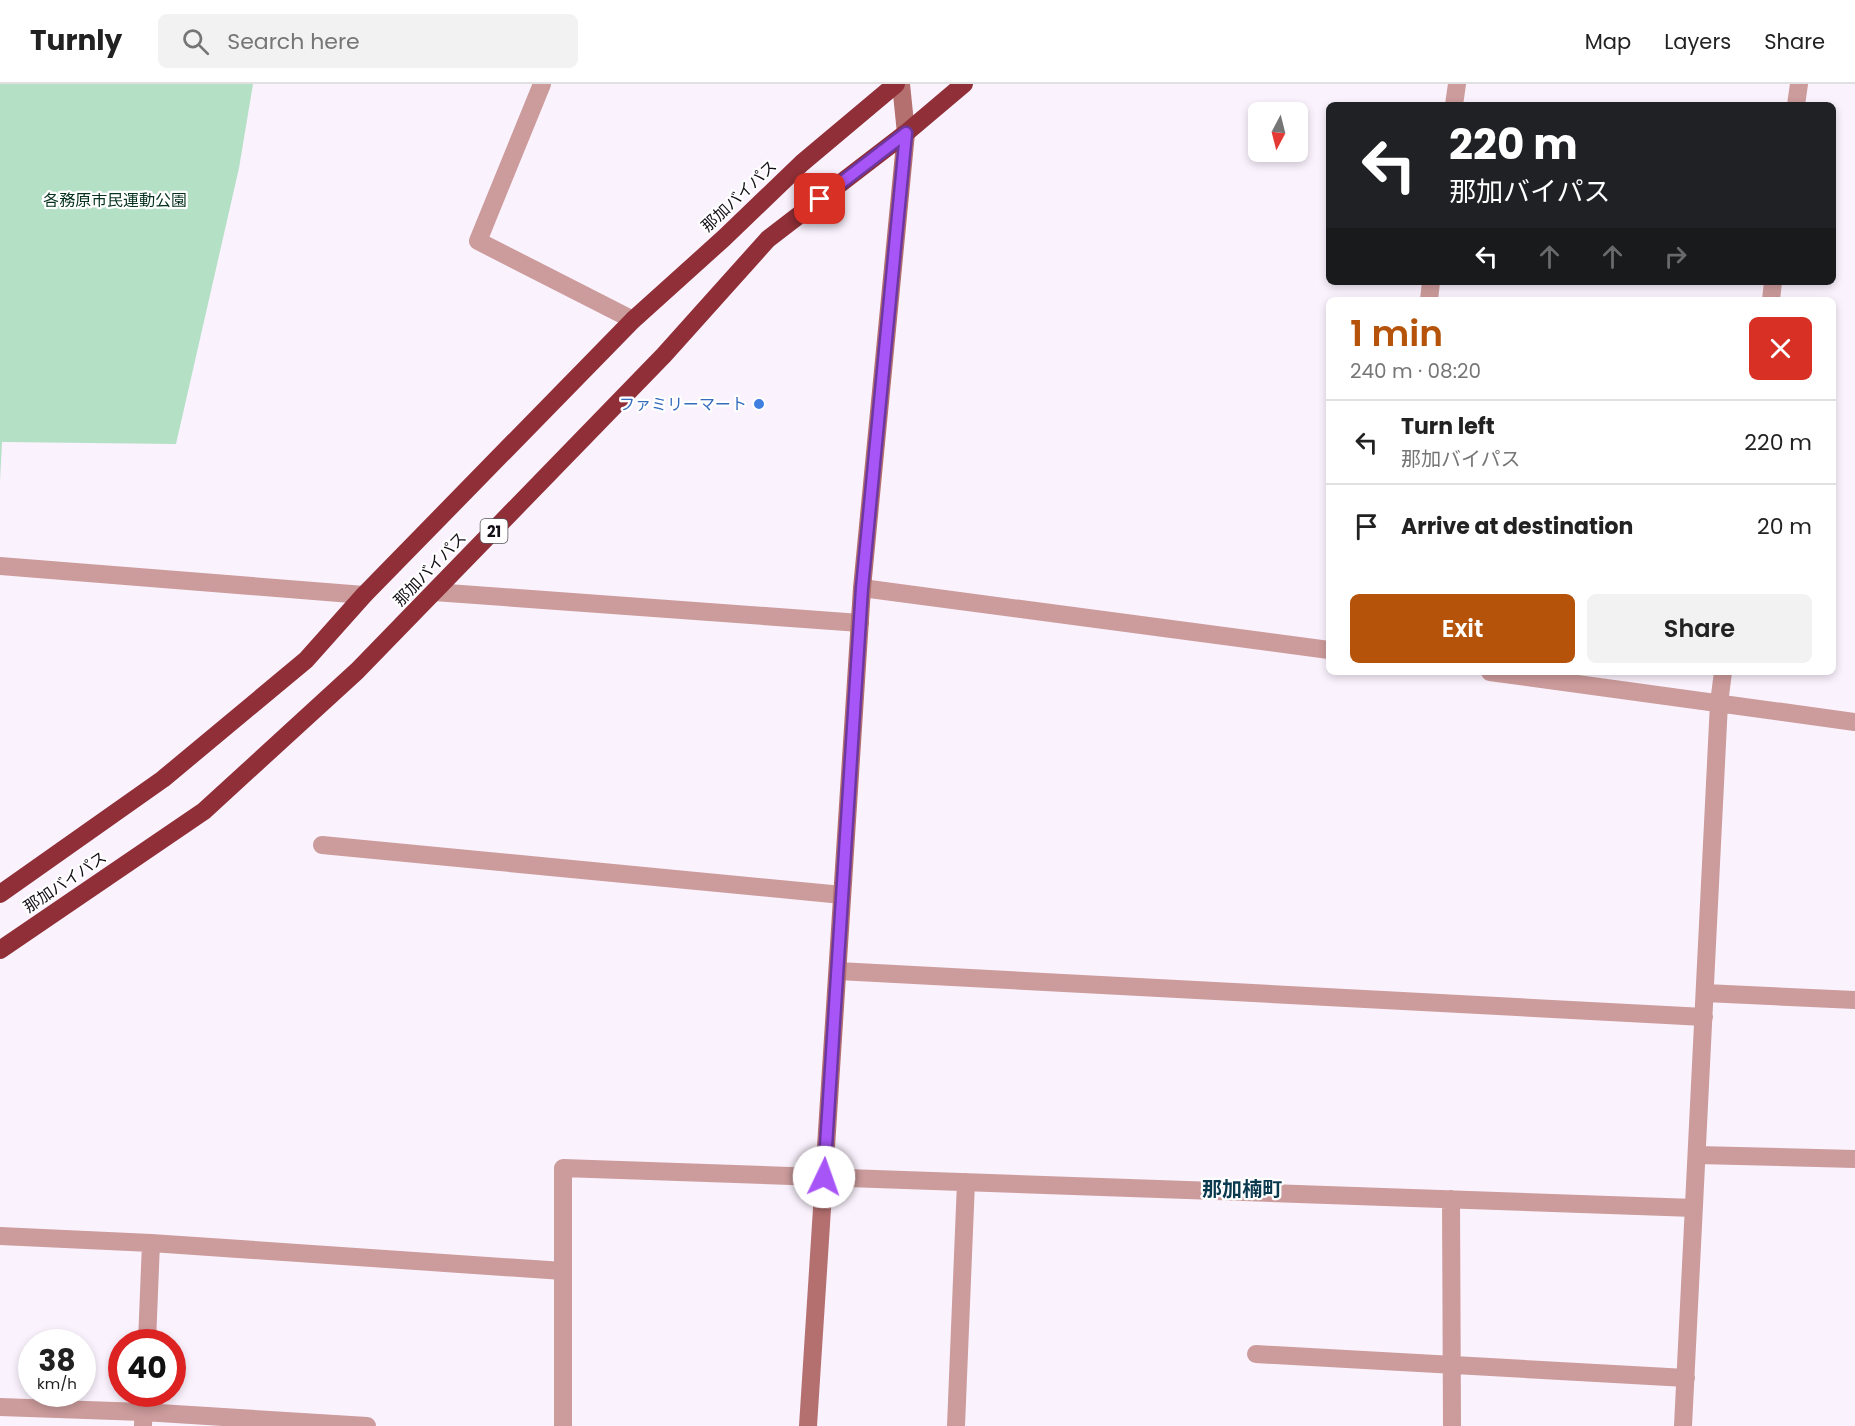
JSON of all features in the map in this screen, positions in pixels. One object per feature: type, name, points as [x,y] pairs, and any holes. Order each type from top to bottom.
[{"type":"highway","name":"那加バイパス","points":[[0,894],[163,779],[306,660],[364,596],[633,320],[724,238],[802,163],[896,84]]},
{"type":"highway","name":"那加バイパス","points":[[0,950],[204,811],[357,671],[664,355],[768,239],[906,133],[964,84]]},
{"type":"street","points":[[542,84],[478,241],[633,320]]},
{"type":"street","points":[[808,1426],[862,588],[906,133],[901,84]]},
{"type":"street","points":[[1454,102],[1457,84]]},
{"type":"street","points":[[1796,102],[1799,84]]},
{"type":"street","points":[[0,566],[364,596]]},
{"type":"street","points":[[862,588],[1326,650]]},
{"type":"street","points":[[434,592],[860,623]]},
{"type":"street","points":[[1512,675],[1855,722]]},
{"type":"street","points":[[1683,1426],[1719,703],[1723,675]]},
{"type":"street","points":[[322,845],[842,895]]},
{"type":"street","points":[[838,971],[1704,1017]]},
{"type":"street","points":[[1705,993],[1855,1000]]},
{"type":"street","points":[[1697,1155],[1855,1160]]},
{"type":"street","points":[[563,1426],[563,1168],[1694,1208]]},
{"type":"street","points":[[956,1426],[966,1182]]},
{"type":"street","points":[[1451,1199],[1452,1426]]},
{"type":"street","points":[[0,1236],[151,1243],[563,1271]]},
{"type":"street","points":[[148,1329],[151,1243]]},
{"type":"street","points":[[1256,1354],[1686,1378]]},
{"type":"street","points":[[0,1407],[143,1419],[367,1426]]},
{"type":"green space","name":"各務原市民運動公園","points":[[0,84],[253,84],[239,168],[176,444],[2,442],[0,481]]},
{"type":"place","name":"ファミリーマート","points":[[759,404]]},
{"type":"district","name":"那加楠町","points":[[1242,1189]]},
{"type":"route","points":[[820,199],[906,133],[862,588],[824,1177]]}]
